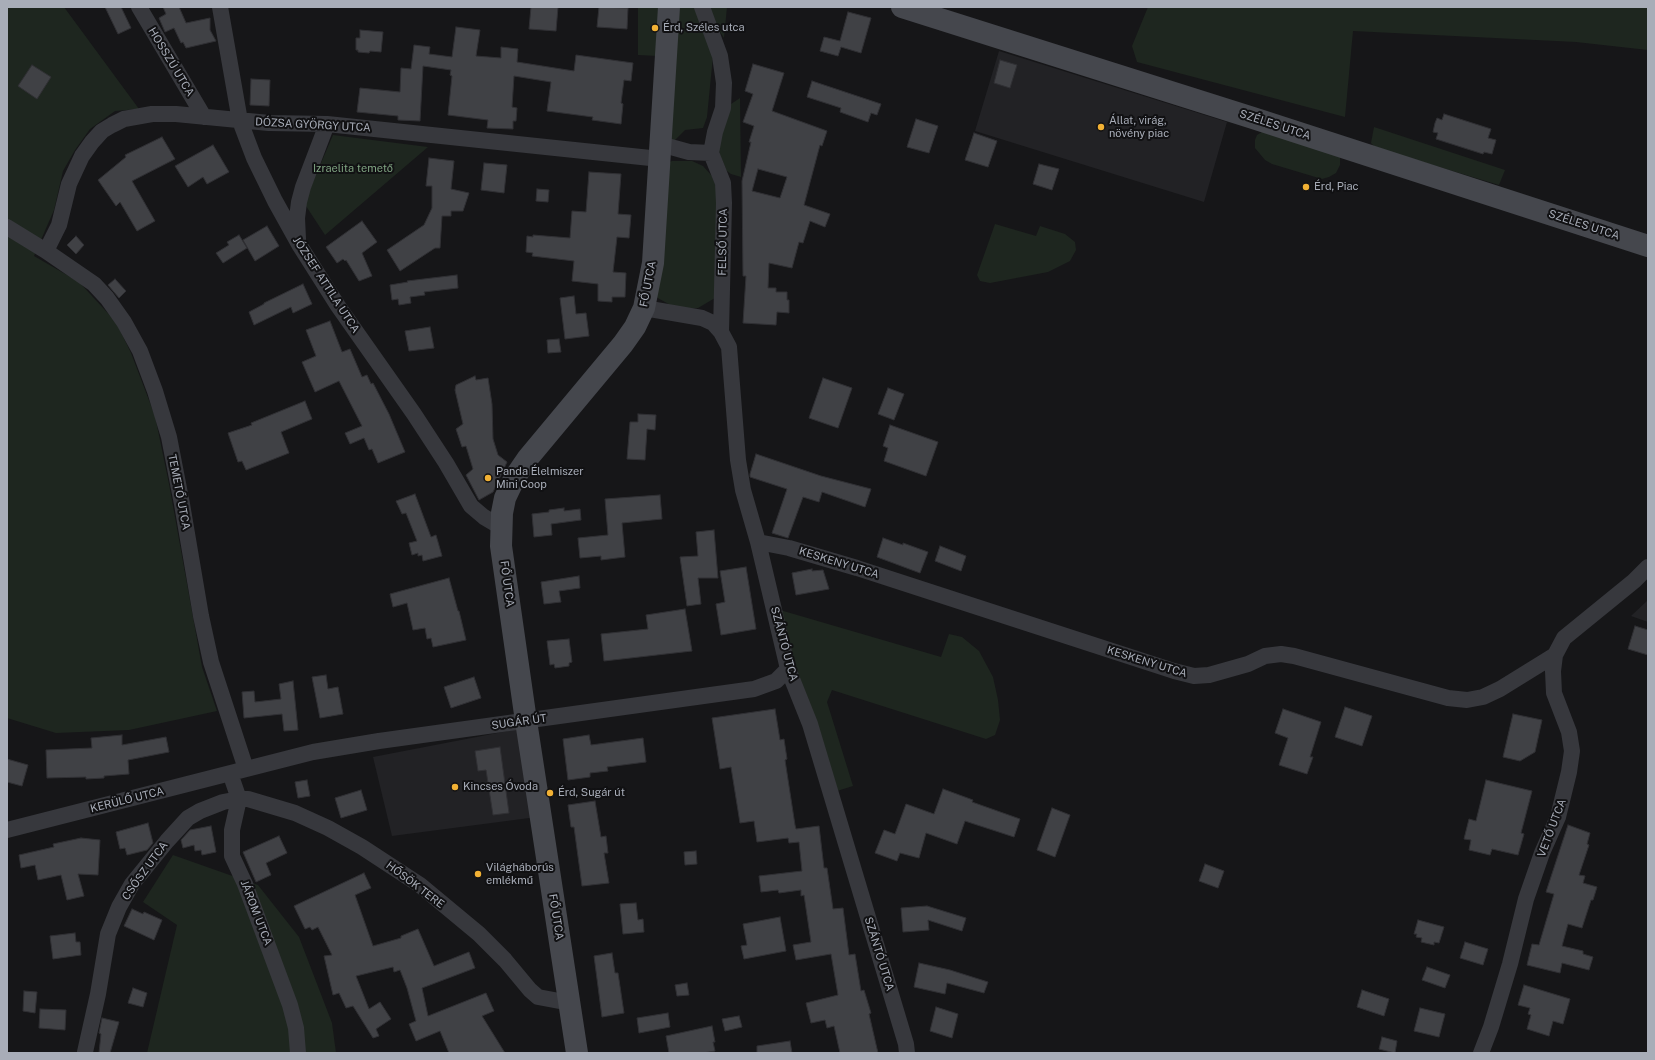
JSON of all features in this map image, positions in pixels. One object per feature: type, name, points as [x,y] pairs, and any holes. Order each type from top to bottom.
[{"type":"street","name":"HOSSZÚ UTCA","points":[[139,7],[204,117]]},
{"type":"street","name":"JÓZSEF ATTILA UTCA","points":[[220,7],[240,121],[254,158],[275,202],[300,246],[338,306],[434,445],[471,506],[484,517],[501,527]]},
{"type":"street","points":[[669,7],[660,151],[711,153],[714,137],[723,108],[724,83],[720,56],[702,7]]},
{"type":"street","name":"SZÉLES UTCA","points":[[902,7],[1253,118],[1648,246]]},
{"type":"street","name":"DÓZSA GYÖRGY UTCA","points":[[46,251],[59,225],[69,184],[82,156],[102,131],[124,119],[152,114],[269,123],[327,124],[660,151]]},
{"type":"street","points":[[300,246],[297,229],[299,202],[303,187],[327,124]]},
{"type":"street","name":"FŐ UTCA","points":[[577,1053],[526,721],[501,546],[501,527],[505,498],[515,477],[528,458],[623,344],[635,327],[644,308],[653,263],[660,151]]},
{"type":"street","name":"FELSŐ UTCA","points":[[711,153],[723,183],[724,203],[721,332]]},
{"type":"street","name":"TEMETŐ UTCA","points":[[7,226],[94,284],[124,322],[140,351],[155,391],[168,437],[211,662],[246,769]]},
{"type":"street","name":"SZÁNTÓ UTCA","points":[[644,308],[702,318],[713,323],[721,332],[729,347],[737,453],[743,490],[758,542],[788,669],[810,724],[904,1036],[907,1053]]},
{"type":"street","name":"KESKENY UTCA","points":[[758,542],[789,548],[857,568],[1174,671],[1194,676],[1209,675],[1248,664],[1265,656],[1281,654],[1336,667],[1448,698],[1467,700],[1483,697],[1500,689],[1555,655]]},
{"type":"street","name":"VETŐ UTCA","points":[[1481,1053],[1491,1027],[1508,971],[1526,898],[1542,853],[1558,817],[1569,772],[1572,751],[1569,732],[1554,693],[1553,671],[1555,655],[1564,638],[1634,581],[1648,567]]},
{"type":"street","name":"SUGÁR ÚT","points":[[246,769],[313,752],[379,740],[754,689],[776,681],[788,669]]},
{"type":"street","name":"KERÜLŐ UTCA","points":[[7,830],[246,769]]},
{"type":"street","points":[[230,773],[239,799]]},
{"type":"street","name":"HŐSÖK TERE","points":[[239,799],[248,799],[295,813],[328,828],[362,847],[420,885],[479,934],[506,960],[530,990],[538,997],[570,1003]]},
{"type":"street","name":"JÁROM UTCA","points":[[239,799],[232,830],[231,846],[235,864],[245,884],[290,1005],[296,1028],[298,1053]]},
{"type":"street","name":"CSŐSZ UTCA","points":[[85,1052],[98,994],[108,934],[119,907],[132,884],[188,818],[200,811],[223,802],[239,799]]},
{"type":"shaded area","name":"Állat, virág, növény piac","points":[[999,51],[1227,122],[1204,202],[975,131]]},
{"type":"shaded area","points":[[1648,600],[1648,622],[1631,616]]},
{"type":"shaded area","name":"Kincses Óvoda","points":[[518,729],[537,817],[392,836],[373,757]]},
{"type":"green space","points":[[7,7],[64,7],[139,109],[115,111],[90,129],[75,150],[63,171],[54,210],[34,256],[79,282],[116,322],[131,353],[155,416],[169,484],[202,667],[217,711],[129,730],[56,733],[7,718]]},
{"type":"green space","points":[[638,7],[661,7],[658,56],[638,55]]},
{"type":"green space","points":[[674,7],[695,7],[713,56],[707,117],[703,128],[685,130],[674,141],[669,139]]},
{"type":"green space","points":[[707,7],[727,7],[724,38],[708,13]]},
{"type":"green space","points":[[1148,7],[1648,7],[1648,50],[1576,42],[1353,31],[1345,117],[1137,62],[1132,46]]},
{"type":"green space","points":[[740,98],[741,177],[731,174],[724,169],[720,160],[719,149],[726,112],[731,104]]},
{"type":"green space","points":[[1374,127],[1505,170],[1499,185],[1376,148],[1371,143]]},
{"type":"green space","points":[[1262,132],[1267,132],[1340,157],[1340,165],[1336,173],[1322,179],[1272,164],[1265,160],[1255,148],[1255,140],[1257,135]]},
{"type":"green space","name":"Izraelita temető","points":[[333,135],[428,147],[325,235],[304,203]]},
{"type":"green space","points":[[672,161],[692,161],[703,166],[712,176],[717,189],[715,298],[698,308],[689,309],[674,307],[656,297],[667,163]]},
{"type":"green space","points":[[995,224],[1036,236],[1040,226],[1065,234],[1075,242],[1076,250],[1070,261],[1048,272],[990,283],[980,281],[977,275]]},
{"type":"green space","points":[[780,610],[941,657],[949,634],[962,637],[979,651],[993,677],[998,700],[1000,720],[995,735],[986,739],[832,690],[827,702],[853,786],[837,791],[795,665]]},
{"type":"green space","points":[[173,855],[258,885],[299,937],[332,1023],[336,1053],[147,1053],[177,925],[143,902]]},
{"type":"building","points":[[105,7],[121,7],[131,28],[118,34]]},
{"type":"building","points":[[163,7],[179,7],[186,23],[210,18],[210,30],[216,41],[186,48],[183,42],[181,43],[174,28],[165,32],[159,18],[166,14]]},
{"type":"building","points":[[531,7],[558,7],[556,31],[529,29]]},
{"type":"building","points":[[599,7],[628,8],[627,29],[597,27]]},
{"type":"building","points":[[848,12],[871,18],[861,53],[841,47],[838,56],[820,51],[824,37],[840,41]]},
{"type":"building","points":[[456,27],[480,30],[476,56],[501,58],[501,47],[518,49],[517,62],[574,71],[576,55],[633,63],[631,81],[624,80],[621,103],[623,104],[621,124],[592,120],[593,117],[547,111],[551,82],[514,76],[512,107],[517,108],[516,121],[513,121],[513,129],[487,128],[488,120],[448,115],[452,76],[450,75],[451,70],[423,66],[420,121],[398,120],[398,116],[357,112],[360,88],[400,92],[401,68],[411,69],[414,45],[430,47],[429,54],[452,57]]},
{"type":"building","points":[[360,30],[383,32],[381,52],[370,51],[369,53],[358,52],[358,50],[356,50],[356,38],[360,38]]},
{"type":"building","points":[[1000,60],[1017,65],[1010,88],[994,83]]},
{"type":"building","points":[[753,64],[784,73],[772,111],[827,131],[822,146],[820,145],[804,205],[830,214],[825,227],[810,221],[803,243],[799,242],[792,268],[769,263],[768,288],[776,288],[776,292],[787,292],[787,300],[789,300],[789,313],[777,312],[776,325],[743,323],[746,276],[743,276],[742,181],[751,142],[749,142],[754,126],[743,122],[753,94],[745,91]],"holes":[[[758,169],[787,177],[780,198],[752,191]]]},
{"type":"building","points":[[32,65],[51,77],[37,99],[18,86]]},
{"type":"building","points":[[251,79],[270,80],[269,106],[250,105]]},
{"type":"building","points":[[812,81],[881,104],[877,115],[871,113],[868,122],[840,112],[841,108],[807,97]]},
{"type":"building","points":[[1444,114],[1491,129],[1488,138],[1496,140],[1492,154],[1484,152],[1483,154],[1436,139],[1438,133],[1433,132],[1435,123],[1437,118],[1442,120]]},
{"type":"building","points":[[916,119],[938,126],[929,153],[907,147]]},
{"type":"building","points":[[974,133],[997,141],[988,167],[965,160]]},
{"type":"building","points":[[162,137],[175,159],[132,181],[155,221],[137,231],[120,202],[116,206],[98,180],[126,157],[125,155]]},
{"type":"building","points":[[213,145],[229,172],[207,184],[203,177],[188,187],[175,166]]},
{"type":"building","points":[[429,158],[454,161],[451,189],[469,193],[463,211],[451,211],[451,216],[442,216],[440,248],[435,248],[400,271],[387,250],[424,225],[432,208],[432,186],[426,186]]},
{"type":"building","points":[[484,163],[507,165],[504,193],[481,190]]},
{"type":"building","points":[[1039,164],[1059,169],[1052,190],[1033,184]]},
{"type":"building","points":[[589,172],[621,174],[618,214],[631,215],[629,238],[617,237],[613,272],[626,273],[625,297],[612,297],[612,302],[598,301],[598,284],[572,281],[574,261],[532,256],[533,253],[526,252],[527,236],[533,237],[533,235],[570,238],[572,211],[586,212]]},
{"type":"building","points":[[537,189],[549,190],[548,202],[536,201]]},
{"type":"building","points":[[362,221],[377,242],[362,253],[372,276],[359,281],[346,260],[345,261],[343,259],[337,263],[326,247]]},
{"type":"building","points":[[267,226],[279,246],[255,261],[243,240]]},
{"type":"building","points":[[239,235],[247,248],[223,263],[216,253],[229,245],[227,242]]},
{"type":"building","points":[[76,236],[84,245],[76,254],[67,245]]},
{"type":"building","points":[[457,275],[458,288],[424,292],[425,295],[410,297],[411,303],[399,305],[398,299],[392,300],[390,285],[408,282],[407,281]]},
{"type":"building","points":[[115,279],[126,291],[119,298],[108,285]]},
{"type":"building","points":[[303,284],[312,304],[293,313],[291,307],[254,325],[249,312]]},
{"type":"building","points":[[574,296],[576,314],[586,313],[589,336],[565,339],[560,298]]},
{"type":"building","points":[[330,321],[342,352],[350,349],[362,377],[367,375],[371,384],[373,383],[389,414],[405,452],[378,463],[372,449],[369,450],[364,438],[350,444],[345,433],[362,426],[339,381],[315,392],[302,362],[316,356],[306,330]]},
{"type":"building","points":[[430,327],[434,348],[409,351],[405,331]]},
{"type":"building","points":[[559,339],[561,352],[548,353],[547,340]]},
{"type":"building","points":[[475,376],[476,380],[488,378],[492,404],[493,439],[498,455],[507,462],[493,492],[479,500],[466,475],[473,469],[466,446],[462,447],[456,429],[463,424],[455,390],[456,385]]},
{"type":"building","points":[[823,378],[852,388],[838,428],[809,418]]},
{"type":"building","points":[[888,388],[904,394],[894,420],[878,414]]},
{"type":"building","points":[[305,401],[312,419],[281,432],[289,453],[246,470],[242,461],[238,462],[228,433],[252,425],[251,423]]},
{"type":"building","points":[[638,414],[656,415],[655,430],[647,429],[645,460],[627,459],[630,422],[638,422]]},
{"type":"building","points":[[890,425],[938,442],[926,476],[884,461],[888,448],[883,446]]},
{"type":"building","points":[[756,454],[821,476],[871,489],[865,507],[822,492],[819,502],[803,497],[788,538],[772,533],[787,489],[750,477]]},
{"type":"building","points":[[415,494],[431,537],[436,535],[442,556],[423,561],[422,555],[418,556],[418,553],[412,555],[409,543],[417,541],[406,513],[402,514],[396,501]]},
{"type":"building","points":[[660,495],[662,519],[622,523],[625,557],[601,560],[601,556],[580,558],[578,538],[608,535],[605,499]]},
{"type":"building","points":[[564,508],[564,511],[580,509],[581,520],[551,524],[552,535],[534,537],[532,514]]},
{"type":"building","points":[[714,530],[718,578],[698,578],[701,604],[687,606],[680,557],[698,556],[696,532]]},
{"type":"building","points":[[883,538],[928,552],[920,573],[877,557]]},
{"type":"building","points":[[940,546],[966,556],[961,571],[935,561]]},
{"type":"building","points":[[746,567],[756,629],[721,635],[716,604],[725,602],[720,571]]},
{"type":"building","points":[[812,569],[812,571],[823,570],[829,589],[796,595],[792,573]]},
{"type":"building","points":[[579,576],[580,588],[559,591],[561,602],[544,604],[541,582]]},
{"type":"building","points":[[449,578],[466,640],[433,647],[431,638],[427,639],[425,628],[413,630],[407,603],[393,607],[390,594]]},
{"type":"building","points":[[685,609],[692,651],[604,661],[601,634],[648,629],[646,615]]},
{"type":"building","points":[[1635,626],[1648,630],[1648,655],[1628,649]]},
{"type":"building","points":[[569,639],[572,662],[569,663],[569,666],[555,668],[554,664],[550,665],[547,641]]},
{"type":"building","points":[[326,675],[328,689],[338,687],[343,714],[320,718],[312,677]]},
{"type":"building","points":[[474,677],[481,698],[451,708],[444,687]]},
{"type":"building","points":[[293,681],[298,730],[284,731],[282,714],[244,718],[242,692],[254,691],[255,702],[281,699],[279,684]]},
{"type":"building","points":[[1345,707],[1372,716],[1362,746],[1335,737]]},
{"type":"building","points":[[775,709],[780,740],[784,739],[787,759],[785,760],[796,829],[819,826],[824,868],[827,868],[833,909],[843,908],[849,955],[855,954],[861,991],[864,990],[871,1013],[869,1014],[878,1053],[840,1053],[834,1026],[827,1028],[825,1020],[811,1023],[806,1003],[838,995],[831,954],[796,960],[793,945],[811,942],[804,895],[801,896],[801,890],[779,893],[778,890],[761,892],[759,876],[802,871],[799,842],[789,843],[788,838],[757,842],[754,821],[740,823],[731,767],[720,769],[712,718]]},
{"type":"building","points":[[1283,709],[1321,722],[1310,757],[1313,757],[1307,774],[1279,765],[1288,738],[1275,733]]},
{"type":"building","points":[[1513,714],[1542,720],[1535,752],[1520,761],[1503,757]]},
{"type":"building","points":[[122,735],[122,745],[166,737],[169,752],[128,760],[129,774],[86,779],[86,777],[47,778],[46,750],[92,748],[91,738]]},
{"type":"building","points":[[589,735],[591,745],[643,738],[646,762],[607,767],[608,771],[590,773],[590,777],[568,780],[563,739]]},
{"type":"building","points":[[500,747],[509,813],[493,815],[486,770],[478,771],[475,751]]},
{"type":"building","points":[[7,759],[28,765],[22,786],[7,782]]},
{"type":"building","points":[[307,780],[310,796],[298,798],[295,782]]},
{"type":"building","points":[[1486,780],[1532,791],[1521,833],[1524,834],[1518,855],[1492,849],[1490,855],[1469,850],[1471,840],[1464,839],[1469,819],[1476,821]]},
{"type":"building","points":[[943,789],[973,800],[972,802],[1020,819],[1014,837],[965,821],[957,844],[926,833],[919,858],[900,853],[897,861],[875,853],[884,830],[895,834],[906,804],[934,814]]},
{"type":"building","points":[[361,790],[367,810],[341,818],[335,798]]},
{"type":"building","points":[[595,801],[601,837],[606,836],[608,853],[604,853],[609,883],[582,886],[574,827],[571,827],[568,805]]},
{"type":"building","points":[[1052,808],[1070,815],[1055,857],[1037,850]]},
{"type":"building","points":[[148,823],[153,843],[147,850],[127,855],[125,848],[120,849],[116,832]]},
{"type":"building","points":[[1568,825],[1590,833],[1587,844],[1589,845],[1579,875],[1585,876],[1583,883],[1597,887],[1582,928],[1568,924],[1562,946],[1583,951],[1583,954],[1593,957],[1589,970],[1562,963],[1560,973],[1527,965],[1532,944],[1539,945],[1554,894],[1546,892]]},
{"type":"building","points":[[211,826],[216,852],[202,855],[201,850],[195,851],[194,845],[183,848],[181,840],[190,830]]},
{"type":"building","points":[[279,836],[287,853],[266,863],[271,875],[256,882],[243,852]]},
{"type":"building","points":[[81,838],[100,840],[98,875],[78,874],[84,896],[67,900],[61,875],[38,880],[35,865],[21,868],[19,855],[54,847],[53,844]]},
{"type":"building","points":[[696,851],[697,864],[685,865],[684,852]]},
{"type":"building","points":[[1205,864],[1224,871],[1218,888],[1199,881]]},
{"type":"building","points":[[364,873],[371,888],[355,895],[373,946],[401,938],[401,936],[418,929],[434,966],[469,952],[475,968],[422,988],[428,1016],[486,993],[494,1011],[482,1016],[505,1053],[449,1053],[440,1031],[416,1041],[409,1024],[416,1021],[407,988],[400,970],[394,972],[393,967],[356,976],[369,1009],[380,1002],[391,1019],[376,1029],[379,1036],[373,1038],[353,1006],[346,1008],[339,993],[333,995],[324,956],[332,955],[318,927],[312,930],[310,927],[305,929],[294,906]]},
{"type":"building","points":[[636,903],[638,920],[643,919],[644,932],[623,934],[620,904]]},
{"type":"building","points":[[927,906],[966,918],[962,931],[928,920],[929,930],[903,932],[901,908]]},
{"type":"building","points":[[132,909],[143,914],[144,912],[162,920],[154,940],[124,926]]},
{"type":"building","points":[[780,917],[786,951],[744,959],[741,946],[747,945],[743,924]]},
{"type":"building","points":[[1418,920],[1444,927],[1439,943],[1434,942],[1434,945],[1421,942],[1422,938],[1416,937],[1417,934],[1414,934]]},
{"type":"building","points":[[75,933],[76,942],[80,942],[81,955],[53,959],[50,936]]},
{"type":"building","points":[[1465,942],[1488,949],[1483,965],[1460,958]]},
{"type":"building","points":[[612,953],[615,973],[618,973],[624,1013],[602,1017],[594,956]]},
{"type":"building","points":[[919,963],[950,970],[988,982],[984,993],[947,983],[945,994],[914,987]]},
{"type":"building","points":[[1427,967],[1450,975],[1445,988],[1422,980]]},
{"type":"building","points":[[687,983],[689,995],[677,996],[675,985]]},
{"type":"building","points":[[1524,985],[1570,999],[1563,1024],[1553,1021],[1549,1036],[1527,1029],[1531,1015],[1528,1014],[1530,1008],[1518,1005]]},
{"type":"building","points":[[133,988],[147,993],[143,1007],[128,1003]]},
{"type":"building","points":[[1362,990],[1389,999],[1384,1016],[1357,1007]]},
{"type":"building","points":[[24,991],[37,992],[35,1013],[23,1011]]},
{"type":"building","points":[[936,1007],[958,1014],[952,1038],[930,1031]]},
{"type":"building","points":[[1420,1008],[1445,1014],[1439,1037],[1414,1031]]},
{"type":"building","points":[[40,1009],[66,1010],[65,1030],[39,1028]]},
{"type":"building","points":[[668,1013],[670,1027],[639,1033],[637,1018]]},
{"type":"building","points":[[739,1016],[742,1027],[725,1031],[722,1019]]},
{"type":"building","points":[[102,1018],[119,1022],[110,1053],[99,1053],[101,1034],[99,1033]]},
{"type":"building","points":[[712,1026],[715,1051],[703,1053],[669,1053],[666,1036]]},
{"type":"building","points":[[1382,1037],[1397,1041],[1395,1053],[1379,1049]]},
{"type":"building","points":[[790,1041],[792,1053],[757,1053],[757,1046]]},
{"type":"place","name":"Érd, Széles utca","points":[[655,28]]},
{"type":"place","name":"Állat, virág, növény piac","points":[[1101,127]]},
{"type":"place","name":"Érd, Piac","points":[[1306,187]]},
{"type":"place","name":"Panda Élelmiszer Mini Coop","points":[[488,478]]},
{"type":"place","name":"Kincses Óvoda","points":[[455,787]]},
{"type":"place","name":"Érd, Sugár út","points":[[550,793]]},
{"type":"place","name":"Világháborús emlékmű","points":[[478,874]]}]
